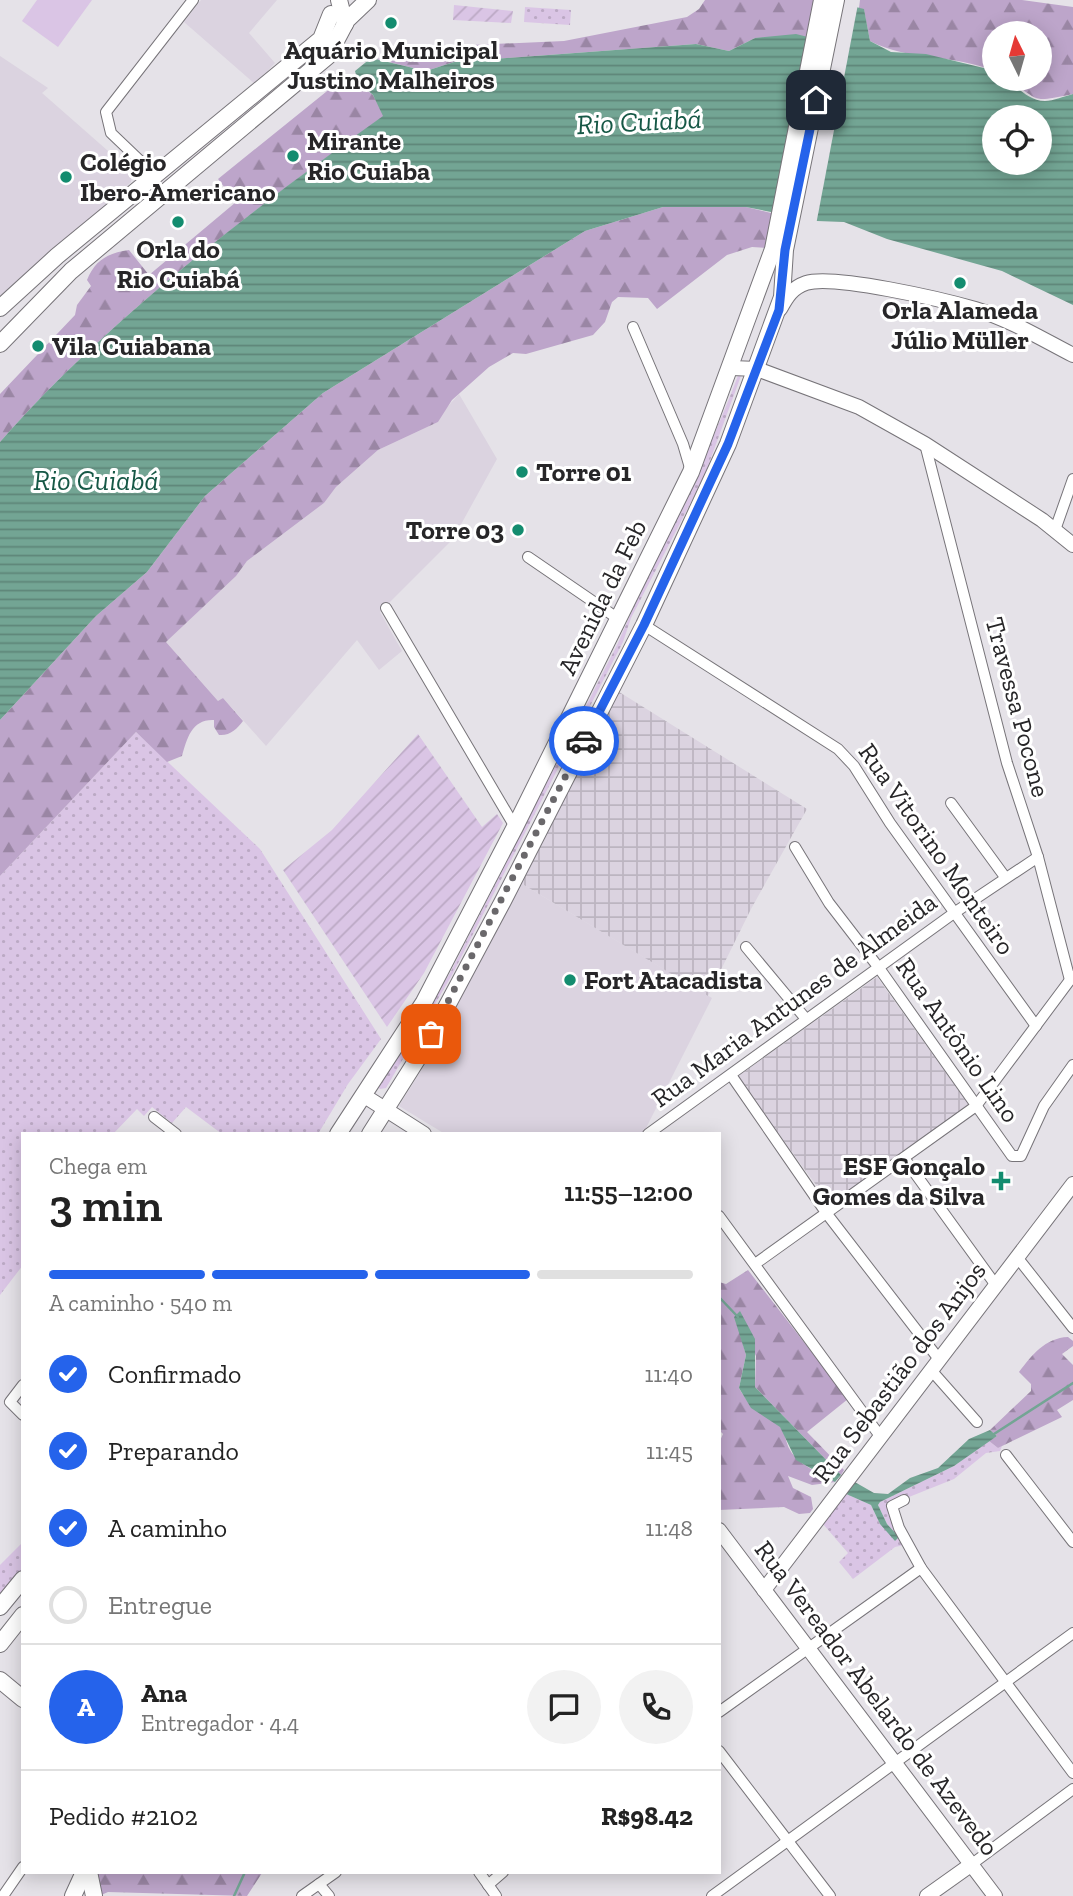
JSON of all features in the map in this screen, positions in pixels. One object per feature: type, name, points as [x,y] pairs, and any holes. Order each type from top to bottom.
[{"type":"main road","points":[[0,344],[71,271],[251,123],[333,50],[345,24],[368,0]]},
{"type":"main road","points":[[779,250],[822,0]]},
{"type":"main road","points":[[779,250],[836,0]]},
{"type":"main road","points":[[0,308],[57,256],[315,44],[325,34],[332,5]]},
{"type":"main road","points":[[332,5],[345,24]]},
{"type":"main road","points":[[315,44],[328,41],[333,50]]},
{"type":"main road","name":"Avenida da Feb","points":[[371,1132],[425,1047],[503,901],[644,625],[728,444],[779,310],[779,250]]},
{"type":"main road","name":"Avenida da Feb","points":[[363,1095],[362,1081],[440,970],[620,620],[691,472],[779,250]]},
{"type":"main road","points":[[339,1132],[363,1095]]},
{"type":"main road","points":[[0,1607],[21,1581]]},
{"type":"main road","points":[[0,1644],[21,1618]]},
{"type":"main road","points":[[1,1680],[21,1697]]},
{"type":"main road","points":[[73,1896],[86,1874]]},
{"type":"main road","points":[[88,1874],[94,1896]]},
{"type":"street","points":[[156,176],[111,133],[106,112],[193,0]]},
{"type":"street","points":[[779,310],[787,296],[800,285],[820,280],[843,283],[977,309],[1073,355]]},
{"type":"street","points":[[633,327],[683,444],[691,472]]},
{"type":"street","points":[[732,368],[757,369],[859,407],[925,444],[1055,530],[1073,545]]},
{"type":"street","points":[[683,444],[702,444]]},
{"type":"street","name":"Travessa Pocone","points":[[925,444],[1007,762],[1038,857],[1071,978]]},
{"type":"street","points":[[1055,530],[1073,479]]},
{"type":"street","points":[[528,557],[620,620]]},
{"type":"street","points":[[386,608],[515,827]]},
{"type":"street","name":"Rua Vitorino Monteiro","points":[[644,625],[838,748],[854,766],[954,914],[1036,1026]]},
{"type":"street","points":[[951,803],[1005,877]]},
{"type":"street","name":"Rua Antônio Lino","points":[[796,847],[829,903],[880,968],[1012,1156],[1021,1156],[1044,1106],[1073,1065]]},
{"type":"street","name":"Rua Maria Antunes de Almeida","points":[[653,1132],[806,1019],[1005,877],[1038,857]]},
{"type":"street","points":[[746,947],[806,1019]]},
{"type":"street","points":[[755,1264],[976,1106],[1071,978]]},
{"type":"street","points":[[731,1075],[977,1422]]},
{"type":"street","points":[[363,1095],[421,1132]]},
{"type":"street","points":[[154,1116],[174,1132]]},
{"type":"street","points":[[904,1158],[995,1284]]},
{"type":"street","name":"Rua Sebastião dos Anjos","points":[[764,1590],[1073,1184]]},
{"type":"street","points":[[721,1219],[880,1436]]},
{"type":"street","points":[[1017,1257],[1073,1328]]},
{"type":"street","points":[[21,1388],[10,1402],[21,1413]]},
{"type":"street","points":[[1006,1455],[1073,1542]]},
{"type":"street","points":[[904,1500],[892,1506],[898,1528],[921,1568],[1004,1684],[1073,1773]]},
{"type":"street","name":"Rua Vereador Abelardo de Azevedo","points":[[721,1533],[995,1896]]},
{"type":"street","points":[[721,1709],[921,1568]]},
{"type":"street","points":[[712,1896],[1073,1633]]},
{"type":"street","points":[[721,1754],[830,1896]]},
{"type":"street","points":[[927,1896],[1073,1789]]},
{"type":"street","points":[[4,1896],[21,1870]]},
{"type":"street","points":[[302,1896],[333,1874]]},
{"type":"street","points":[[480,1874],[496,1896]]},
{"type":"street","points":[[488,1885],[501,1874]]},
{"type":"street","points":[[319,1884],[329,1896]]},
{"type":"shaded area","points":[[37,0],[92,0],[58,47],[22,21]]},
{"type":"shaded area","points":[[201,0],[277,0],[249,33],[275,63],[255,84],[184,22]]},
{"type":"shaded area","points":[[454,5],[513,11],[511,23],[453,20]]},
{"type":"shaded area","points":[[525,7],[571,10],[570,25],[524,22]]},
{"type":"shaded area","name":"Colégio Ibero-Americano","points":[[0,56],[48,88],[42,93],[132,172],[131,182],[0,297]]},
{"type":"shaded area","points":[[739,373],[742,373],[704,477],[631,618],[623,642],[452,975],[386,1088],[380,1089],[377,1086],[450,973],[617,645],[711,442]]},
{"type":"shaded area","points":[[459,394],[497,459],[453,539],[380,612],[402,651],[379,670],[357,640],[266,746],[223,698],[219,702],[166,642],[235,576],[247,561],[324,503],[336,487],[378,450],[438,422],[441,414]]},
{"type":"shaded area","points":[[616,690],[807,809],[751,909],[708,996],[519,882]]},
{"type":"shaded area","points":[[136,732],[260,849],[381,1039],[348,1084],[319,1132],[219,1132],[186,1107],[172,1123],[152,1107],[144,1116],[137,1109],[115,1132],[21,1132],[21,1268],[0,1295],[0,876]]},
{"type":"shaded area","points":[[418,734],[482,827],[497,814],[503,823],[424,973],[387,1027],[283,870],[332,830]]},
{"type":"shaded area","points":[[519,882],[712,998],[644,1132],[442,1132],[399,1106],[432,1053]]},
{"type":"shaded area","points":[[877,977],[969,1105],[830,1204],[737,1077]]},
{"type":"shaded area","points":[[989,1441],[998,1448],[1002,1446],[1000,1451],[986,1453],[954,1479],[889,1505],[888,1514],[904,1545],[895,1547],[853,1579],[839,1562],[848,1553],[823,1524],[844,1493],[871,1505],[880,1524],[899,1537],[887,1524],[878,1505],[880,1502],[954,1466]]},
{"type":"shaded area","points":[[21,1544],[21,1573],[0,1599],[0,1565]]},
{"type":"green space","points":[[705,0],[815,0],[808,37],[755,38],[729,51],[696,44],[454,62],[426,71],[376,59],[449,46],[564,41],[687,17],[699,9]]},
{"type":"green space","points":[[860,0],[1022,0],[1073,7],[1073,94],[1042,99],[1024,91],[1052,91],[1052,21],[982,21],[982,67],[900,52],[870,41],[864,10],[859,8]]},
{"type":"green space","points":[[347,75],[373,95],[384,116],[183,268],[86,353],[0,442],[0,394],[75,315],[77,305],[91,286],[87,280],[90,273],[98,263],[115,253],[129,250],[149,275],[236,202],[218,179]]},
{"type":"green space","points":[[663,207],[746,207],[775,214],[768,248],[752,247],[727,255],[657,309],[648,298],[618,297],[612,302],[605,322],[593,335],[526,354],[513,353],[489,367],[452,400],[438,422],[378,450],[336,487],[324,503],[247,561],[236,576],[166,642],[218,701],[223,698],[243,721],[238,727],[230,733],[219,735],[214,727],[214,720],[200,723],[189,736],[182,756],[167,762],[136,732],[0,876],[0,720],[96,616],[147,572],[205,496],[323,393],[585,231]]},
{"type":"green space","points":[[748,1270],[848,1399],[807,1432],[844,1470],[841,1475],[755,1387],[756,1356],[735,1316],[746,1355],[739,1388],[749,1403],[773,1419],[781,1428],[794,1456],[835,1482],[812,1485],[788,1476],[793,1488],[811,1497],[813,1509],[810,1513],[799,1514],[784,1507],[721,1510],[721,1283],[726,1284]]},
{"type":"green space","points":[[1068,1337],[1073,1341],[1073,1346],[1062,1354],[1073,1365],[1073,1400],[1057,1410],[1062,1417],[998,1448],[989,1441],[997,1436],[990,1430],[1031,1391],[1031,1384],[1019,1372],[1046,1344]]},
{"type":"green space","points":[[94,1874],[261,1874],[247,1896],[108,1892],[99,1896]]},
{"type":"water","name":"Rio Cuiabá","points":[[852,6],[864,9],[870,41],[891,52],[926,54],[982,68],[982,91],[1021,91],[1031,98],[1048,101],[1073,94],[1073,305],[1002,271],[887,239],[844,222],[817,221],[746,207],[663,207],[585,231],[323,393],[205,496],[147,572],[96,616],[0,720],[0,442],[86,353],[133,310],[283,189],[383,116],[373,95],[358,82],[355,71],[371,58],[426,71],[454,62],[696,44],[729,51],[755,38],[796,34],[808,37]]},
{"type":"water","points":[[740,1311],[755,1339],[755,1387],[841,1475],[835,1482],[796,1460],[780,1427],[751,1408],[739,1388],[746,1355],[734,1317]]},
{"type":"water","points":[[990,1430],[997,1436],[954,1466],[880,1502],[878,1505],[887,1524],[899,1537],[895,1541],[880,1524],[871,1505],[844,1493],[853,1481],[874,1493],[888,1494],[910,1478],[938,1468],[969,1439]]},
{"type":"pier","points":[[858,4],[816,225],[774,217],[840,6]]},
{"type":"waterway","points":[[721,1299],[738,1317]]},
{"type":"waterway","points":[[994,1434],[1073,1383]]},
{"type":"waterway","points":[[234,1896],[244,1874]]},
{"type":"way so far","points":[[431,1034],[503,901],[584,741]]},
{"type":"place","name":"Aquário Municipal Justino Malheiros","points":[[391,23]]},
{"type":"place","name":"Mirante Rio Cuiaba","points":[[293,156]]},
{"type":"place","name":"Colégio Ibero-Americano","points":[[66,177]]},
{"type":"place","name":"Orla do Rio Cuiabá","points":[[178,222]]},
{"type":"place","name":"Orla Alameda Júlio Müller","points":[[960,283]]},
{"type":"place","name":"Vila Cuiabana","points":[[38,346]]},
{"type":"place","name":"Torre 01","points":[[522,472]]},
{"type":"place","name":"Torre 03","points":[[518,530]]},
{"type":"place","name":"Fort Atacadista","points":[[570,980]]},
{"type":"place","name":"ESF Gonçalo Gomes da Silva","points":[[1001,1181]]},
{"type":"route","points":[[584,741],[644,625],[728,444],[779,310],[784,285],[785,250],[816,100]]}]
